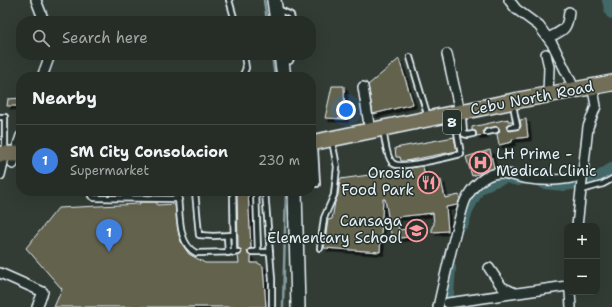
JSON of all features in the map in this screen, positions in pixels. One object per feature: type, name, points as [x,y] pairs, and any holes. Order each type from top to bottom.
[{"type":"main road","name":"Cebu North Road","points":[[316,148],[333,146],[428,118],[459,118],[548,95],[612,83]]},
{"type":"main road","name":"Cebu North Road","points":[[316,147],[377,133],[612,92]]},
{"type":"street","points":[[36,0],[42,16]]},
{"type":"street","points":[[509,0],[516,9],[539,26],[548,38],[575,90]]},
{"type":"street","points":[[548,38],[566,28],[568,24],[569,12]]},
{"type":"street","points":[[447,54],[459,118]]},
{"type":"street","points":[[546,54],[549,67],[548,95]]},
{"type":"street","points":[[44,72],[48,60]]},
{"type":"street","points":[[284,72],[285,60]]},
{"type":"street","points":[[363,87],[377,133]]},
{"type":"street","points":[[577,223],[588,127],[596,106],[594,95]]},
{"type":"street","points":[[9,161],[16,146]]},
{"type":"street","points":[[438,307],[450,253],[466,200],[471,191],[483,178],[496,173],[504,173],[529,179],[573,178],[582,182]]},
{"type":"street","points":[[295,196],[298,307]]},
{"type":"street","points":[[489,268],[502,287],[515,293]]},
{"type":"street","points":[[0,272],[43,292],[37,307]]},
{"type":"street","points":[[448,304],[564,286]]},
{"type":"street","points":[[570,295],[571,307]]},
{"type":"lane","points":[[229,0],[234,16]]},
{"type":"lane","points":[[275,10],[291,16]]},
{"type":"lane","points":[[410,57],[428,118]]},
{"type":"lane","points":[[244,72],[246,68],[245,60]]},
{"type":"lane","points":[[510,128],[517,126],[514,110]]},
{"type":"lane","points":[[0,117],[5,117],[9,161]]},
{"type":"lane","points":[[377,133],[394,165],[400,166],[418,163],[461,154],[459,118]]},
{"type":"lane","points":[[459,118],[464,134],[473,134]]},
{"type":"lane","points":[[487,132],[496,130]]},
{"type":"lane","points":[[320,248],[324,218],[334,194],[337,167],[333,146]]},
{"type":"lane","points":[[316,177],[317,184]]},
{"type":"lane","points":[[582,182],[603,184],[612,179]]},
{"type":"lane","points":[[91,196],[94,198],[179,199]]},
{"type":"lane","points":[[178,196],[183,238],[187,246],[196,253],[236,252],[234,235],[234,196]]},
{"type":"lane","points":[[196,196],[199,235],[234,235]]},
{"type":"lane","points":[[256,196],[258,252]]},
{"type":"lane","points":[[265,196],[270,252],[272,307]]},
{"type":"lane","points":[[227,236],[228,253]]},
{"type":"lane","points":[[251,252],[270,252]]},
{"type":"building","points":[[399,59],[413,104],[373,114],[368,85]]},
{"type":"building","points":[[332,86],[344,86],[345,119],[325,118]]},
{"type":"building","points":[[16,98],[16,106],[7,106],[8,99]]},
{"type":"building","points":[[508,119],[508,121],[512,121],[513,123],[506,126],[510,131],[519,129],[521,126],[520,120],[526,119],[528,137],[512,139],[512,142],[499,145],[497,134],[500,130],[497,127],[486,128],[483,131],[485,135],[476,136],[476,132],[472,130],[472,127]]},
{"type":"building","points":[[454,137],[457,151],[406,161],[401,161],[400,157],[396,157],[395,148]]},
{"type":"building","name":"LH Prime - Medical Clinic","points":[[490,150],[494,168],[472,176],[466,157]]},
{"type":"building","points":[[423,166],[426,184],[441,180],[445,198],[459,195],[460,199],[457,205],[446,207],[448,231],[432,232],[432,226],[434,225],[433,213],[397,217],[399,230],[416,228],[417,236],[392,239],[385,199],[383,199],[380,252],[324,248],[328,220],[332,219],[340,179],[384,173],[384,176],[403,171],[402,169]]},
{"type":"building","points":[[237,196],[248,196],[251,248],[247,252],[251,256],[251,263],[258,263],[263,266],[266,307],[54,307],[62,289],[26,248],[58,208],[157,202],[157,205],[175,204],[179,235],[182,244],[189,254],[205,263],[239,263],[238,256],[242,252],[238,248]]},
{"type":"waterway","points":[[264,0],[266,16]]},
{"type":"waterway","points":[[609,0],[612,12]]},
{"type":"waterway","points":[[273,60],[274,72]]},
{"type":"waterway","points":[[544,182],[564,184],[598,179],[612,170]]},
{"type":"waterway","points":[[462,223],[466,210],[478,188],[491,181],[506,176],[518,179]]},
{"type":"waterway","points":[[283,307],[286,196]]},
{"type":"waterway","points":[[446,307],[449,268]]},
{"type":"place","name":"LH Prime - Medical Clinic","points":[[481,163]]},
{"type":"place","name":"Orosia Food Park","points":[[429,182]]},
{"type":"place","name":"Cansaga Elementary School","points":[[417,230]]},
{"type":"place","name":"SM City Consolacion","points":[[109,252]]}]
